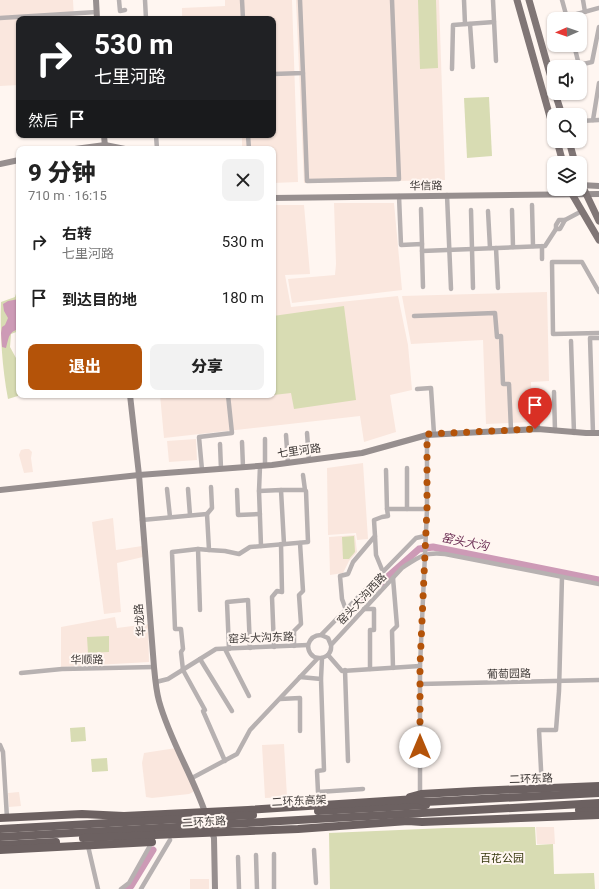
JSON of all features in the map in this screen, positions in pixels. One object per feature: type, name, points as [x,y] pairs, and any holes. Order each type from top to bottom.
[{"type":"highway","name":"二环东路","points":[[0,825],[106,820],[124,816],[205,811],[256,810],[542,789],[599,788]]},
{"type":"highway","points":[[418,797],[599,788]]},
{"type":"highway","name":"二环东路","points":[[418,797],[425,802],[599,794]]},
{"type":"highway","name":"二环东高架","points":[[0,829],[599,794]]},
{"type":"highway","name":"二环东高架","points":[[0,837],[599,803]]},
{"type":"highway","points":[[408,821],[460,816],[599,808]]},
{"type":"highway","name":"二环东路","points":[[0,850],[88,846],[171,837],[408,821],[422,822],[599,815]]},
{"type":"highway","points":[[2,819],[95,818],[124,816]]},
{"type":"highway","name":"二环东路","points":[[0,841],[120,837],[152,839]]},
{"type":"highway","points":[[0,844],[95,840],[120,837]]},
{"type":"main road","points":[[96,0],[97,16]]},
{"type":"main road","points":[[517,0],[548,108]]},
{"type":"main road","points":[[529,0],[547,63]]},
{"type":"main road","points":[[0,164],[16,161]]},
{"type":"main road","points":[[587,187],[599,186]]},
{"type":"main road","name":"华信路","points":[[276,198],[447,195],[547,189]]},
{"type":"main road","points":[[587,194],[599,194]]},
{"type":"main road","points":[[579,196],[582,211],[599,240]]},
{"type":"main road","points":[[587,196],[599,221]]},
{"type":"main road","name":"华龙路","points":[[130,398],[139,475],[154,668],[158,698],[174,740],[200,796],[213,834],[214,889]]},
{"type":"main road","name":"七里河路","points":[[0,490],[139,475],[288,463],[362,453],[427,434],[538,429],[596,433]]},
{"type":"street","points":[[119,0],[120,11],[125,10]]},
{"type":"street","points":[[145,0],[146,16]]},
{"type":"street","points":[[242,0],[243,16]]},
{"type":"street","points":[[300,0],[307,181],[399,179],[392,0]]},
{"type":"street","points":[[464,0],[465,24]]},
{"type":"street","points":[[493,0],[496,61]]},
{"type":"street","points":[[562,0],[565,12]]},
{"type":"street","points":[[583,0],[586,12],[599,8]]},
{"type":"street","points":[[32,16],[97,12]]},
{"type":"street","points":[[0,18],[16,17]]},
{"type":"street","points":[[452,69],[453,25],[494,22]]},
{"type":"street","points":[[470,24],[473,67]]},
{"type":"street","points":[[576,52],[579,65],[592,62],[599,27]]},
{"type":"street","points":[[276,74],[303,73]]},
{"type":"street","points":[[593,120],[599,83]]},
{"type":"street","points":[[587,120],[599,120]]},
{"type":"street","points":[[447,195],[448,250],[451,289]]},
{"type":"street","points":[[399,196],[400,245],[422,244]]},
{"type":"street","points":[[532,205],[533,246]]},
{"type":"street","points":[[421,209],[423,287]]},
{"type":"street","points":[[471,210],[473,288]]},
{"type":"street","points":[[512,210],[513,247]]},
{"type":"street","points":[[488,211],[498,288]]},
{"type":"street","points":[[422,251],[545,246],[556,229],[560,229],[565,220],[582,211]]},
{"type":"street","points":[[542,246],[542,260]]},
{"type":"street","points":[[599,292],[582,262],[552,262],[553,334],[599,332]]},
{"type":"street","points":[[414,316],[496,313],[497,336],[501,336],[503,384],[509,384],[511,430]]},
{"type":"street","points":[[596,433],[590,338],[599,338]]},
{"type":"street","points":[[571,341],[574,432]]},
{"type":"street","points":[[417,389],[431,388],[434,434]]},
{"type":"street","points":[[554,392],[555,431]]},
{"type":"street","points":[[536,393],[538,429]]},
{"type":"street","points":[[202,470],[199,436],[232,433],[228,398]]},
{"type":"street","points":[[308,433],[309,460]]},
{"type":"street","points":[[418,797],[420,666],[427,508],[427,434]]},
{"type":"street","points":[[286,435],[288,463]]},
{"type":"street","points":[[261,546],[259,490],[265,438]]},
{"type":"street","points":[[242,442],[243,467]]},
{"type":"street","points":[[220,444],[221,469]]},
{"type":"street","points":[[407,468],[407,509]]},
{"type":"street","points":[[383,572],[376,556],[374,520],[388,516],[386,470]]},
{"type":"street","points":[[224,761],[203,711],[205,710],[183,670],[181,629],[175,629],[172,552],[198,549],[225,551],[239,554],[250,547],[308,542],[306,491],[303,475]]},
{"type":"street","points":[[210,550],[207,514],[212,508],[211,487]]},
{"type":"street","points":[[167,489],[170,517]]},
{"type":"street","points":[[188,489],[190,515]]},
{"type":"street","points":[[237,490],[238,514],[260,514]]},
{"type":"street","points":[[259,490],[305,490]]},
{"type":"street","points":[[274,647],[272,597],[277,591],[282,592],[281,490]]},
{"type":"street","points":[[387,509],[427,508]]},
{"type":"street","points":[[142,520],[207,514]]},
{"type":"street","points":[[346,610],[342,599],[340,576],[348,574],[353,562],[375,536]]},
{"type":"street","name":"窑头大沟东路","points":[[156,682],[168,679],[216,649],[308,645],[311,639],[317,635],[321,635],[416,538],[425,536]]},
{"type":"street","points":[[294,646],[294,631],[300,624],[299,595],[303,591],[300,543]]},
{"type":"street","points":[[198,549],[200,610]]},
{"type":"street","name":"窑头大沟西路","points":[[328,655],[332,648],[331,645],[402,568],[416,559],[430,553],[445,554],[599,584]]},
{"type":"street","points":[[542,789],[539,730],[556,730],[560,681],[562,577]]},
{"type":"street","points":[[393,578],[397,626],[392,631],[393,668]]},
{"type":"street","points":[[249,696],[227,649],[227,602],[248,600],[250,648]]},
{"type":"street","points":[[364,609],[374,609],[374,630],[370,630],[370,669]]},
{"type":"street","points":[[321,635],[328,638],[331,645]]},
{"type":"street","points":[[308,645],[310,652],[315,658],[320,658]]},
{"type":"street","points":[[192,778],[237,754],[250,730],[320,658],[328,655],[342,671],[420,666]]},
{"type":"street","points":[[320,658],[324,770],[317,771],[318,792],[363,789]]},
{"type":"street","points":[[200,659],[232,711]]},
{"type":"street","name":"华顺路","points":[[20,672],[62,669],[154,668]]},
{"type":"street","points":[[345,670],[348,761]]},
{"type":"street","points":[[300,677],[321,679]]},
{"type":"street","name":"葡萄园路","points":[[420,684],[599,680]]},
{"type":"street","points":[[280,698],[300,698],[300,732]]},
{"type":"street","points":[[0,745],[3,752],[2,819]]},
{"type":"street","points":[[141,889],[171,837]]},
{"type":"street","points":[[121,889],[129,883],[152,839]]},
{"type":"street","points":[[88,846],[98,889]]},
{"type":"street","points":[[314,850],[316,883]]},
{"type":"street","points":[[274,854],[274,889]]},
{"type":"street","points":[[256,855],[257,889]]},
{"type":"street","points":[[238,857],[239,889]]},
{"type":"shaded area","points":[[0,0],[73,0],[74,16],[16,16],[16,85],[0,86]]},
{"type":"shaded area","points":[[225,0],[292,0],[298,182],[276,183],[276,146],[242,146],[242,138],[276,138],[276,16],[182,16],[182,8],[225,6]]},
{"type":"shaded area","points":[[296,0],[439,0],[445,180],[304,183]]},
{"type":"shaded area","points":[[334,203],[394,203],[402,290],[292,303],[288,279],[335,275]]},
{"type":"shaded area","points":[[276,205],[304,205],[310,274],[285,275],[291,307],[398,296],[408,345],[412,390],[390,395],[396,432],[364,442],[360,416],[164,438],[160,398],[276,398]]},
{"type":"shaded area","points":[[547,292],[549,381],[531,382],[532,422],[486,424],[483,340],[411,344],[402,296]]},
{"type":"shaded area","points":[[16,300],[16,330],[11,334],[6,348],[2,347],[1,333],[2,327],[5,325],[8,318],[4,311],[3,304],[8,301]]},
{"type":"shaded area","points":[[196,439],[197,460],[169,462],[167,441]]},
{"type":"shaded area","points":[[29,449],[32,452],[31,458],[33,472],[24,473],[19,455],[21,450]]},
{"type":"shaded area","points":[[363,463],[368,539],[357,540],[356,533],[328,535],[327,468]]},
{"type":"shaded area","points":[[113,518],[116,550],[142,546],[143,557],[117,563],[121,612],[104,614],[92,522]]},
{"type":"shaded area","points":[[355,535],[357,552],[349,561],[343,573],[330,575],[329,537]]},
{"type":"shaded area","points":[[115,617],[117,628],[148,624],[149,662],[61,667],[61,627]]},
{"type":"shaded area","points":[[284,744],[287,797],[265,798],[262,745]]},
{"type":"shaded area","points":[[176,748],[194,788],[193,792],[189,794],[152,798],[146,797],[142,763],[144,753]]},
{"type":"shaded area","points":[[19,792],[21,806],[9,807],[8,793]]},
{"type":"shaded area","points":[[536,827],[554,827],[555,844],[537,844]]},
{"type":"shaded area","points":[[190,879],[209,879],[209,889],[190,889]]},
{"type":"green space","points":[[418,0],[436,0],[438,68],[420,69]]},
{"type":"green space","points":[[489,97],[492,156],[467,158],[464,98]]},
{"type":"green space","points":[[16,294],[16,332],[11,334],[10,347],[16,358],[16,397],[8,399],[2,350],[1,302],[15,297]]},
{"type":"green space","points":[[344,306],[356,400],[294,409],[291,393],[276,395],[276,316]]},
{"type":"green space","points":[[354,536],[355,552],[349,559],[343,559],[342,537]]},
{"type":"green space","points":[[109,636],[109,652],[88,653],[87,637]]},
{"type":"green space","points":[[85,727],[86,741],[71,742],[70,728]]},
{"type":"green space","points":[[107,758],[108,771],[92,772],[91,759]]},
{"type":"green space","name":"百花公园","points":[[535,827],[536,845],[553,844],[554,874],[594,873],[595,889],[330,889],[329,833],[446,828]]},
{"type":"waterway","name":"窑头大沟","points":[[349,611],[419,549],[433,547],[599,580]]},
{"type":"waterway","name":"窑头大沟","points":[[127,889],[131,886],[153,850]]},
{"type":"route","points":[[420,747],[420,666],[427,508],[427,434],[535,429]]}]
